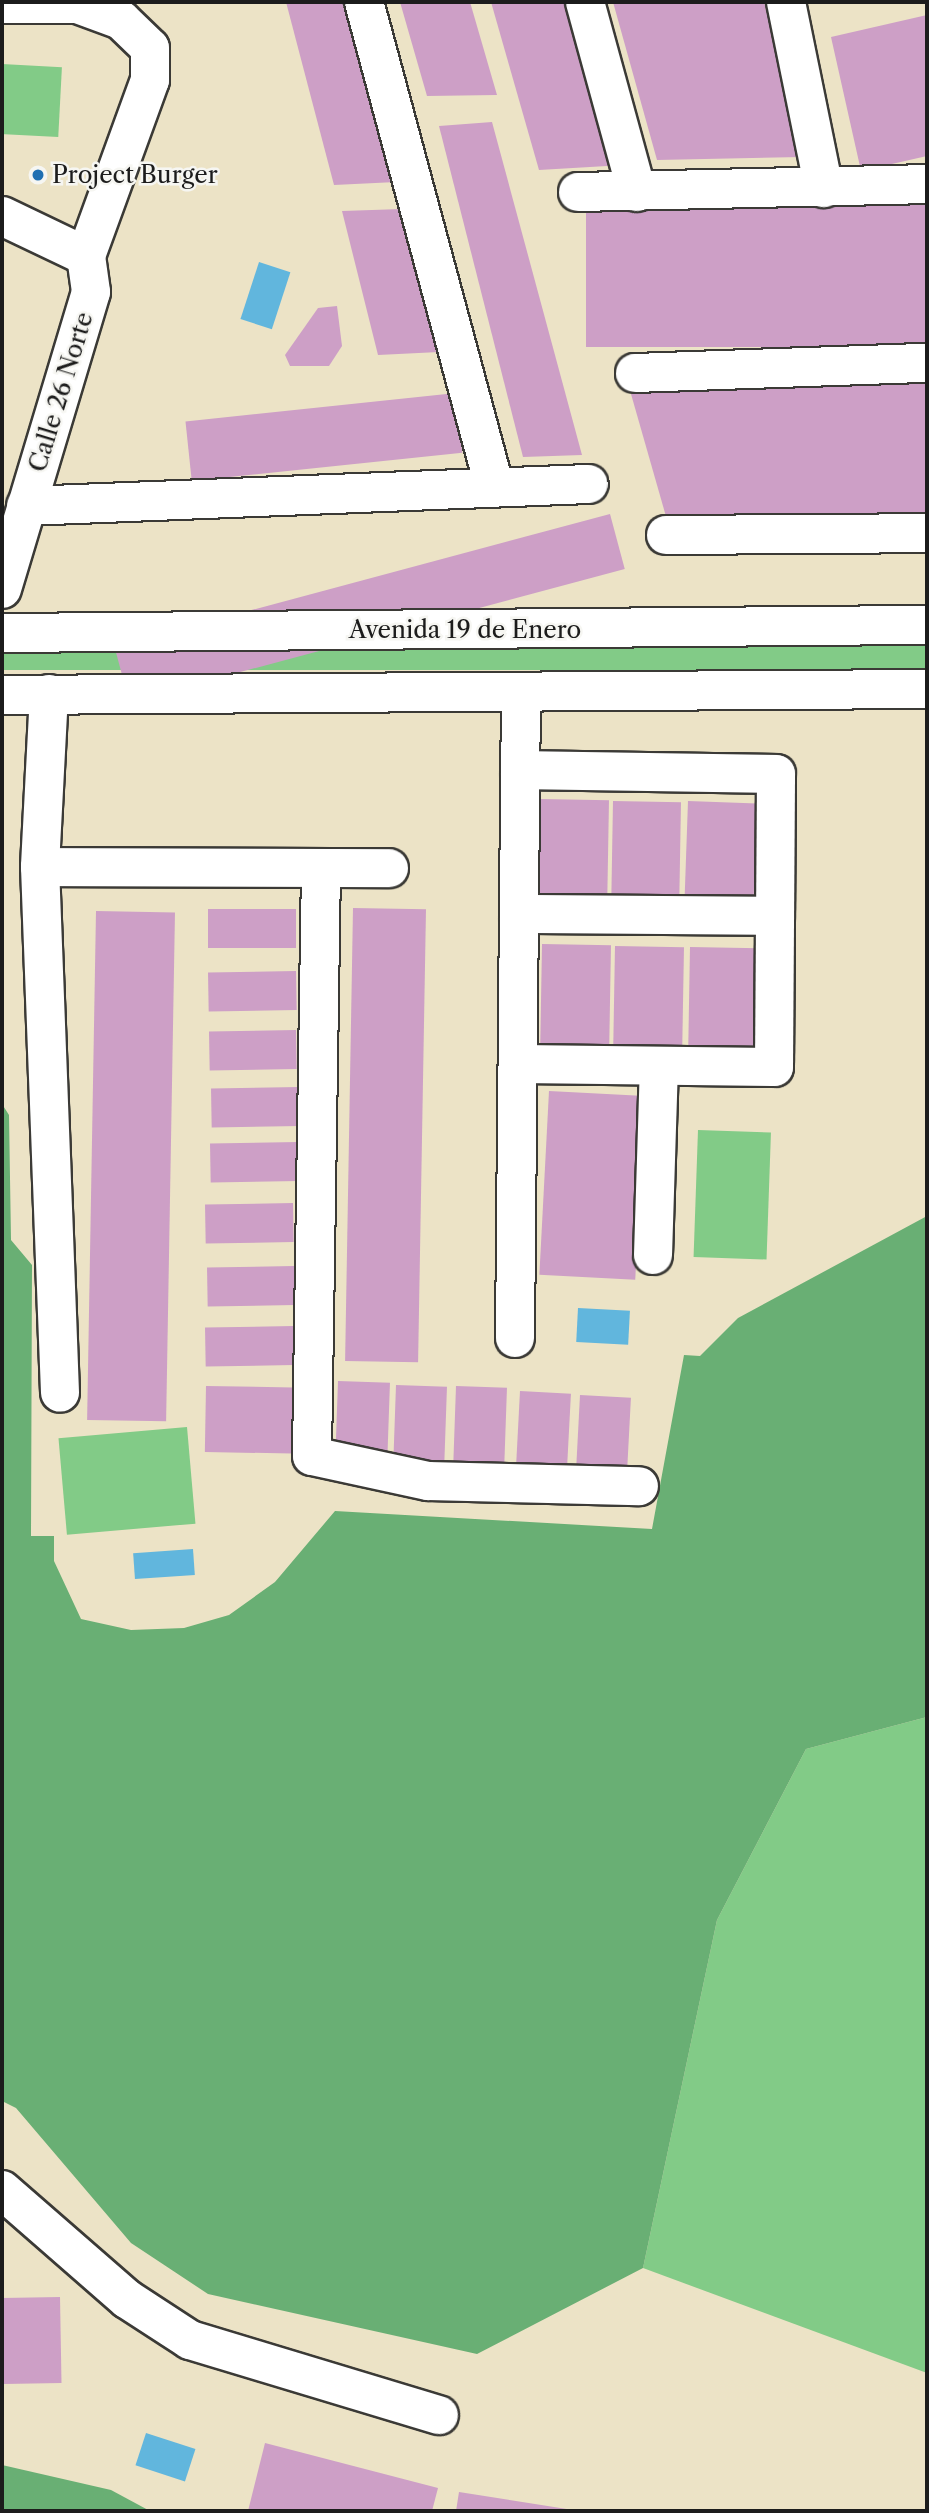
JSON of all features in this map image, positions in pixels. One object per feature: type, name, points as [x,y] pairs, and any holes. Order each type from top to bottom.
[{"type":"main road","points":[[364,2],[494,485]]},
{"type":"main road","points":[[585,2],[637,192]]},
{"type":"main road","points":[[786,2],[824,188]]},
{"type":"main road","points":[[2,4],[77,4],[121,20],[150,48],[150,80],[86,256],[15,220]]},
{"type":"main road","points":[[578,192],[927,184]]},
{"type":"main road","name":"Calle 26 Norte","points":[[2,589],[91,292],[86,256]]},
{"type":"main road","points":[[635,373],[927,363]]},
{"type":"main road","points":[[26,506],[494,485],[589,484]]},
{"type":"main road","points":[[666,535],[927,533]]},
{"type":"main road","name":"Avenida 19 de Enero","points":[[2,633],[927,625]]},
{"type":"main road","points":[[2,695],[522,694],[927,689]]},
{"type":"main road","points":[[49,694],[40,867],[61,1393]]},
{"type":"main road","points":[[515,1338],[522,694]]},
{"type":"main road","points":[[518,1064],[774,1067],[776,774],[520,770]]},
{"type":"main road","points":[[40,867],[389,868]]},
{"type":"main road","points":[[321,868],[312,1456],[428,1480],[639,1486]]},
{"type":"main road","points":[[519,914],[775,916]]},
{"type":"main road","points":[[653,1255],[659,1066]]},
{"type":"main road","points":[[2,2190],[127,2299],[190,2340],[439,2415]]},
{"type":"green space","points":[[2,64],[62,67],[58,137],[2,134]]},
{"type":"green space","points":[[2,644],[927,644],[927,670],[2,670]]},
{"type":"green space","points":[[2,1104],[9,1115],[11,1240],[32,1265],[31,1536],[54,1536],[54,1561],[81,1619],[131,1630],[184,1628],[229,1615],[275,1582],[335,1511],[652,1529],[684,1355],[700,1356],[738,1318],[927,1216],[927,1717],[806,1749],[717,1920],[643,2268],[477,2354],[208,2294],[131,2243],[16,2108],[2,2101]]},
{"type":"green space","points":[[698,1130],[771,1133],[767,1259],[694,1257]]},
{"type":"green space","points":[[187,1427],[195,1524],[67,1535],[58,1438]]},
{"type":"green space","points":[[927,1717],[927,2373],[643,2268],[717,1920],[806,1749]]},
{"type":"green space","points":[[2,2465],[111,2490],[150,2511],[2,2511]]},
{"type":"water","points":[[259,262],[290,272],[272,329],[240,319]]},
{"type":"water","points":[[578,1308],[630,1311],[628,1345],[576,1342]]},
{"type":"water","points":[[193,1549],[195,1575],[135,1579],[133,1553]]},
{"type":"water","points":[[146,2433],[195,2449],[185,2481],[135,2465]]},
{"type":"building","points":[[286,2],[346,2],[396,182],[334,185]]},
{"type":"building","points":[[400,2],[470,2],[497,95],[427,96]]},
{"type":"building","points":[[491,2],[579,2],[624,165],[539,170]]},
{"type":"building","points":[[613,2],[764,2],[802,157],[657,160]]},
{"type":"building","points":[[927,15],[927,156],[861,171],[831,37]]},
{"type":"building","points":[[492,122],[582,455],[523,457],[439,126]]},
{"type":"building","points":[[586,202],[927,202],[927,347],[586,347]]},
{"type":"building","points":[[402,209],[439,352],[378,355],[342,211]]},
{"type":"building","points":[[337,306],[342,346],[329,366],[290,366],[285,355],[318,308]]},
{"type":"building","points":[[927,379],[927,521],[669,527],[631,394]]},
{"type":"building","points":[[456,393],[462,453],[192,481],[185,421]]},
{"type":"building","points":[[610,514],[625,569],[129,702],[114,647]]},
{"type":"building","points":[[540,799],[609,800],[607,901],[538,900]]},
{"type":"building","points":[[613,801],[681,802],[679,903],[611,902]]},
{"type":"building","points":[[688,801],[757,803],[753,904],[684,902]]},
{"type":"building","points":[[353,908],[426,909],[418,1362],[345,1361]]},
{"type":"building","points":[[208,909],[296,909],[296,948],[208,948]]},
{"type":"building","points":[[96,911],[175,912],[166,1421],[87,1420]]},
{"type":"building","points":[[542,944],[611,945],[609,1046],[540,1045]]},
{"type":"building","points":[[615,946],[684,947],[682,1048],[613,1047]]},
{"type":"building","points":[[690,947],[759,948],[757,1048],[688,1047]]},
{"type":"building","points":[[296,971],[297,1010],[209,1012],[208,973]]},
{"type":"building","points":[[296,1030],[297,1069],[210,1071],[209,1032]]},
{"type":"building","points":[[299,1087],[300,1126],[212,1128],[211,1089]]},
{"type":"building","points":[[549,1091],[645,1096],[635,1280],[539,1275]]},
{"type":"building","points":[[298,1142],[299,1181],[211,1183],[210,1144]]},
{"type":"building","points":[[293,1203],[294,1242],[206,1244],[205,1205]]},
{"type":"building","points":[[294,1266],[295,1305],[208,1307],[207,1268]]},
{"type":"building","points":[[293,1326],[294,1365],[206,1367],[205,1328]]},
{"type":"building","points":[[338,1381],[390,1383],[387,1460],[335,1458]]},
{"type":"building","points":[[396,1385],[447,1387],[444,1463],[393,1461]]},
{"type":"building","points":[[206,1386],[293,1388],[292,1454],[205,1452]]},
{"type":"building","points":[[456,1386],[507,1388],[504,1465],[453,1463]]},
{"type":"building","points":[[520,1391],[571,1394],[567,1471],[516,1468]]},
{"type":"building","points":[[580,1395],[631,1398],[627,1475],[576,1472]]},
{"type":"building","points":[[60,2297],[62,2383],[4,2384],[2,2298]]},
{"type":"building","points":[[265,2443],[438,2488],[432,2511],[248,2511]]},
{"type":"building","points":[[459,2492],[573,2510],[573,2511],[456,2511]]},
{"type":"place","name":"Project Burger","points":[[38,175]]}]
